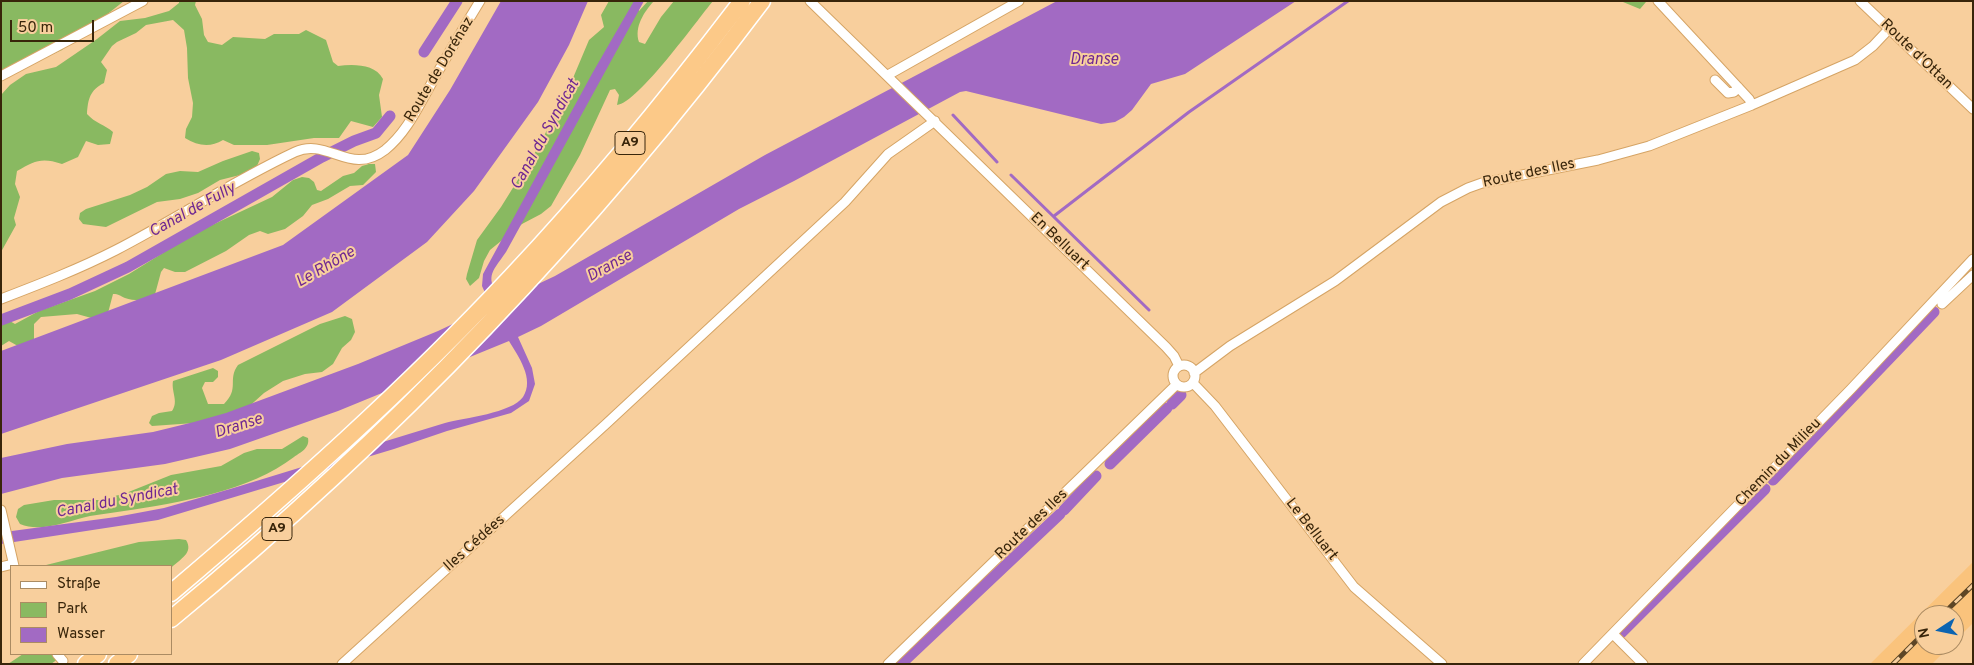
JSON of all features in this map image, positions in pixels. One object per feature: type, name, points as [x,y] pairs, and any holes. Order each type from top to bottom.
[{"type":"highway","name":"A9","points":[[172,592],[268,510],[366,421],[510,278],[638,133],[742,1]]},
{"type":"highway","name":"A9","points":[[172,618],[273,532],[378,435],[472,342],[556,252],[683,103],[762,1]]},
{"type":"highway","points":[[86,664],[97,655]]},
{"type":"highway","points":[[117,664],[128,655]]},
{"type":"street","points":[[1,76],[143,1]]},
{"type":"street","name":"Route de Dorénaz","points":[[1,299],[96,260],[294,153],[306,149],[317,149],[344,159],[354,160],[374,156],[386,149],[414,116],[480,1]]},
{"type":"street","points":[[810,1],[891,78],[1019,1]]},
{"type":"street","points":[[1658,1],[1749,99],[1752,105]]},
{"type":"street","name":"Route d'Ottan","points":[[1860,1],[1973,109]]},
{"type":"street","name":"Route des Iles","points":[[1194,373],[1230,346],[1321,290],[1436,206],[1461,191],[1482,183],[1598,160],[1649,146],[1752,105],[1855,60],[1873,46],[1889,29]]},
{"type":"street","name":"En Belluart","points":[[891,78],[1171,352],[1179,366]]},
{"type":"street","points":[[1715,80],[1728,93],[1734,92],[1738,87]]},
{"type":"street","name":"Iles Cédées","points":[[342,664],[606,424],[845,202],[888,154],[935,121]]},
{"type":"street","name":"Chemin du Milieu","points":[[1583,664],[1851,389],[1973,260]]},
{"type":"street","points":[[1942,304],[1973,275]]},
{"type":"street","points":[[1179,366],[1188,366],[1194,373],[1193,383],[1186,388],[1176,384],[1172,376],[1174,370],[1179,366]]},
{"type":"street","name":"Le Belluart","points":[[1193,383],[1214,406],[1354,587],[1442,664]]},
{"type":"street","name":"Route des Iles","points":[[888,664],[1176,384]]},
{"type":"street","points":[[1,567],[13,562],[2,514]]},
{"type":"street","points":[[1613,634],[1643,664]]},
{"type":"shaded area","points":[[1973,562],[1973,623],[1964,632],[1964,605],[1930,605]]},
{"type":"shaded area","points":[[1914,620],[1914,655],[1941,655],[1932,664],[1870,664]]},
{"type":"green space","points":[[1,1],[124,1],[62,50],[1,77]]},
{"type":"green space","points":[[179,1],[196,1],[195,5],[202,19],[204,35],[208,42],[222,45],[233,37],[265,39],[274,34],[299,34],[306,30],[326,40],[333,62],[338,66],[364,66],[375,70],[383,79],[379,95],[382,117],[373,127],[351,121],[339,138],[314,138],[267,145],[234,145],[223,140],[209,145],[195,143],[185,138],[186,129],[192,117],[193,103],[188,78],[184,30],[173,20],[146,25],[136,33],[112,46],[101,62],[107,70],[104,83],[93,92],[89,99],[87,114],[93,120],[113,132],[110,144],[98,145],[86,141],[78,157],[62,164],[38,161],[17,171],[15,184],[20,197],[14,218],[16,225],[1,252],[1,95],[10,85],[26,74],[56,67],[120,21],[145,18],[169,11]]},
{"type":"green space","points":[[609,1],[635,1],[639,11],[648,1],[654,1],[639,25],[639,42],[645,44],[661,17],[674,1],[713,1],[639,91],[617,105],[619,95],[615,89],[610,90],[580,155],[551,206],[541,214],[522,224],[490,250],[484,261],[479,278],[470,286],[466,279],[477,240],[501,207],[539,146],[573,78],[589,40],[604,27],[601,15]]},
{"type":"green space","points":[[1645,1],[1640,9],[1623,2]]},
{"type":"green space","points":[[252,151],[259,153],[260,159],[257,166],[244,174],[220,180],[198,193],[180,199],[157,202],[106,227],[83,224],[79,219],[80,213],[86,209],[130,195],[147,187],[166,174],[180,171],[198,172]]},
{"type":"green space","points":[[375,164],[376,172],[363,185],[350,186],[328,199],[312,205],[303,216],[285,229],[268,234],[260,231],[249,235],[226,251],[185,272],[175,272],[164,268],[161,272],[154,298],[135,300],[113,294],[108,313],[95,319],[77,314],[41,317],[34,324],[34,346],[25,350],[9,341],[1,346],[1,320],[8,320],[15,324],[39,311],[95,291],[129,274],[195,233],[272,197],[293,180],[302,177],[309,178],[314,182],[317,190],[321,191],[343,176],[354,173],[362,166]]},
{"type":"green space","points":[[345,316],[352,319],[355,332],[351,340],[342,348],[333,364],[322,372],[305,374],[283,381],[264,393],[244,411],[209,422],[152,426],[149,423],[152,416],[172,411],[175,404],[173,381],[213,368],[218,371],[218,377],[213,382],[205,382],[202,388],[208,404],[224,404],[233,389],[233,375],[238,365],[320,324]]},
{"type":"green space","points":[[303,436],[308,438],[306,447],[276,469],[256,479],[213,494],[167,504],[90,516],[46,527],[20,524],[16,517],[18,509],[24,505],[54,500],[100,500],[126,493],[171,475],[221,466],[244,453],[257,449],[282,449]]},
{"type":"green space","points":[[186,540],[188,549],[185,556],[172,567],[172,565],[46,565],[139,542]]},
{"type":"green space","points":[[22,655],[64,655],[51,664],[8,664]]},
{"type":"water","name":"Le Rhône","points":[[501,1],[588,1],[569,45],[538,102],[474,191],[427,242],[332,312],[221,360],[1,434],[1,351],[283,245],[408,155],[450,90]]},
{"type":"water","name":"Dranse","points":[[634,1],[644,1],[506,252],[493,271],[493,286],[500,302],[555,276],[765,155],[1057,1],[1296,1],[1185,74],[1151,84],[1132,110],[1115,122],[1101,124],[966,91],[960,92],[739,209],[541,326],[518,337],[532,368],[535,384],[529,401],[511,413],[158,520],[1,544],[1,534],[164,508],[445,423],[498,411],[517,403],[523,397],[526,390],[526,375],[521,361],[509,341],[338,411],[230,449],[165,464],[62,478],[1,494],[1,458],[67,444],[153,432],[226,413],[358,364],[438,331],[491,306],[482,286],[483,274],[593,72]]},
{"type":"waterway","name":"Canal de Fully","points":[[424,52],[457,1]]},
{"type":"waterway","points":[[1054,216],[1189,112],[1348,1]]},
{"type":"waterway","points":[[953,115],[997,162]]},
{"type":"waterway","name":"Canal de Fully","points":[[1,320],[70,294],[128,267],[322,157],[354,141],[376,133],[390,116]]},
{"type":"waterway","points":[[1011,175],[1149,310]]},
{"type":"waterway","points":[[1773,480],[1934,312]]},
{"type":"waterway","points":[[1172,404],[1181,395]]},
{"type":"waterway","points":[[1110,464],[1167,408]]},
{"type":"waterway","points":[[1064,510],[1096,476]]},
{"type":"waterway","points":[[1621,633],[1765,489]]},
{"type":"waterway","points":[[901,664],[1060,514]]},
{"type":"railway","points":[[1952,605],[1973,585]]},
{"type":"railway","points":[[1893,664],[1914,643]]},
{"type":"water label","name":"Canal du Syndicat","points":[[546,135]]},
{"type":"water label","name":"Canal du Syndicat","points":[[117,502]]}]
